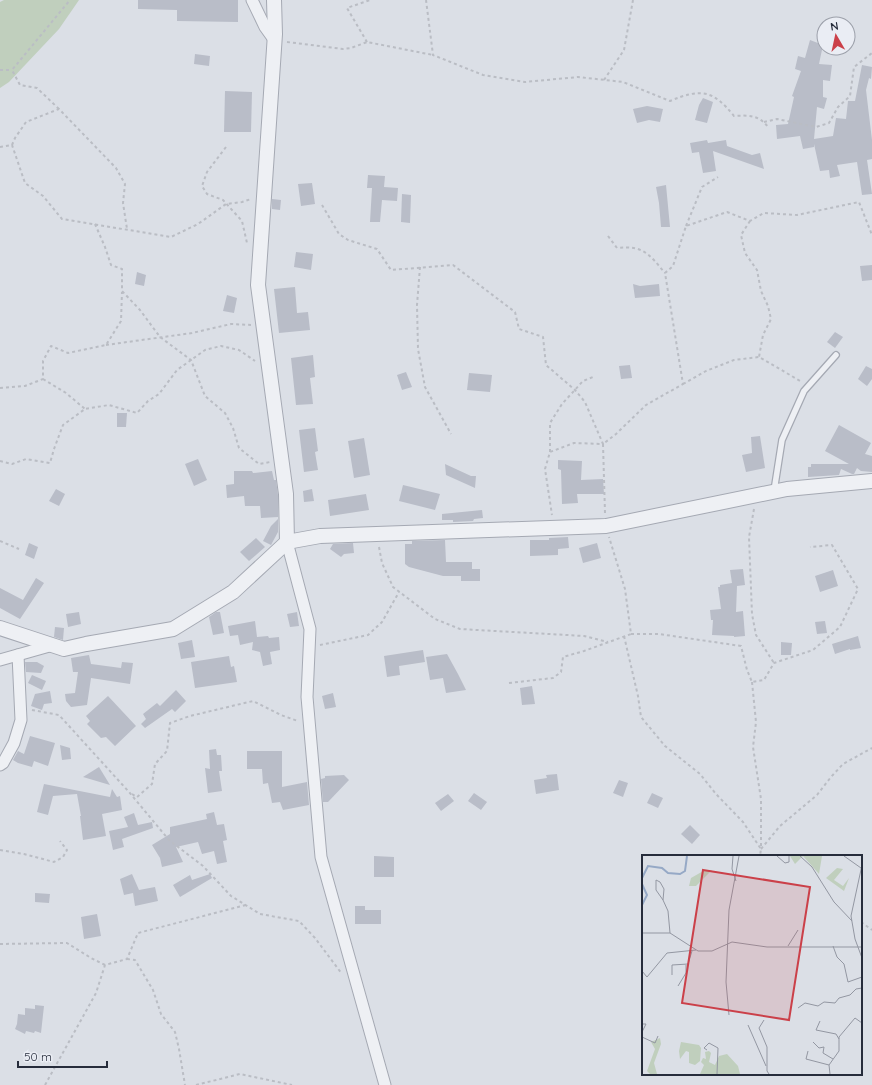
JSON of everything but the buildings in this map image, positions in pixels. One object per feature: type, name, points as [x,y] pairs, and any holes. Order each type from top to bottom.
[{"type":"street","points":[[252,0],[265,27],[275,41]]},
{"type":"street","points":[[274,0],[275,41],[258,285],[286,494],[287,542],[310,629],[307,697],[321,857],[385,1085]]},
{"type":"street","points":[[0,628],[64,649],[173,629],[232,592],[287,542],[320,536],[606,526],[774,491],[872,481]]},
{"type":"street","points":[[0,660],[53,645]]},
{"type":"street","points":[[0,765],[3,763],[14,744],[21,720],[18,655]]},
{"type":"lane","points":[[774,491],[782,440],[804,391],[836,355]]},
{"type":"path","points":[[12,70],[70,0]]},
{"type":"path","points":[[367,42],[347,8],[370,0]]},
{"type":"path","points":[[426,0],[433,54]]},
{"type":"path","points":[[604,80],[624,50],[633,0]]},
{"type":"path","points":[[275,41],[343,49],[351,48],[367,42],[433,54],[483,75],[525,82],[578,77],[623,82],[670,101],[687,94],[706,93],[724,104],[734,116],[750,115],[764,122],[768,127]]},
{"type":"path","points":[[764,122],[777,119],[816,127],[829,123],[838,107],[850,96],[854,67],[872,53]]},
{"type":"path","points":[[0,70],[12,70]]},
{"type":"path","points":[[12,70],[20,85],[37,88],[116,168],[124,184],[123,202],[127,229]]},
{"type":"path","points":[[59,109],[26,122],[12,145],[25,183],[43,196],[62,219],[171,237],[198,224],[226,204],[242,202],[264,194]]},
{"type":"path","points":[[0,147],[12,145]]},
{"type":"path","points":[[226,147],[207,172],[202,186],[207,194],[223,200],[242,221],[249,250]]},
{"type":"path","points":[[665,272],[673,266],[686,226],[702,186],[718,177]]},
{"type":"path","points":[[759,357],[764,335],[771,319],[768,306],[761,291],[757,270],[745,254],[741,235],[750,221],[764,212],[797,215],[859,202],[872,235]]},
{"type":"path","points":[[322,205],[339,234],[348,240],[377,249],[391,270],[452,265],[515,312],[519,329],[543,337],[546,365],[575,390],[585,402],[603,444],[606,526],[625,589],[631,634]]},
{"type":"path","points":[[686,226],[727,212],[750,221]]},
{"type":"path","points":[[95,224],[111,264],[122,269],[120,321],[106,345]]},
{"type":"path","points":[[608,236],[617,248],[630,247],[649,254],[665,272],[683,384]]},
{"type":"path","points":[[420,267],[417,305],[418,349],[420,364],[425,387],[451,434]]},
{"type":"path","points":[[122,291],[140,310],[160,337],[191,360],[205,396],[225,413],[233,428],[240,448],[259,464],[282,460]]},
{"type":"path","points":[[43,379],[43,361],[51,346],[68,353],[106,345],[192,333],[230,324],[263,325]]},
{"type":"path","points":[[0,461],[12,464],[26,459],[50,463],[63,425],[85,409],[109,405],[137,413],[148,401],[159,394],[177,370],[205,350],[221,346],[240,350],[269,371]]},
{"type":"path","points":[[550,452],[574,443],[603,444],[616,434],[646,405],[706,371],[734,360],[759,357],[808,386]]},
{"type":"path","points":[[554,528],[545,470],[550,452],[550,423],[562,404],[583,381],[593,377]]},
{"type":"path","points":[[0,388],[25,386],[43,379]]},
{"type":"path","points":[[43,379],[66,393],[85,409]]},
{"type":"path","points":[[757,495],[748,537],[752,614],[756,635],[774,664]]},
{"type":"path","points":[[377,534],[382,563],[393,587],[435,619],[460,629],[584,636],[608,642]]},
{"type":"path","points":[[0,541],[18,549]]},
{"type":"path","points":[[752,682],[764,680],[774,664],[813,650],[840,627],[858,589],[832,545],[810,547]]},
{"type":"path","points":[[309,647],[368,635],[382,622],[399,592]]},
{"type":"path","points":[[509,683],[553,678],[561,672],[563,657],[631,634],[659,634],[741,646],[747,670],[752,682],[756,722],[753,747],[761,799],[760,855]]},
{"type":"path","points":[[624,636],[638,696],[641,717],[665,746],[700,774],[716,794],[743,822],[761,849]]},
{"type":"path","points":[[129,792],[137,797],[152,784],[155,764],[167,751],[170,723],[190,716],[253,701],[281,715],[310,725]]},
{"type":"path","points":[[20,708],[60,715],[129,792],[169,840],[203,866],[231,896],[260,914],[299,921],[342,974]]},
{"type":"path","points":[[761,849],[780,826],[817,796],[843,764],[872,748]]},
{"type":"path","points":[[0,850],[24,854],[54,862],[62,858],[67,850],[60,841]]},
{"type":"path","points":[[127,959],[138,933],[246,905]]},
{"type":"path","points":[[862,923],[872,930]]},
{"type":"path","points":[[0,944],[67,943],[104,965],[127,959],[136,960],[153,990],[161,1014],[175,1032],[180,1049],[185,1085]]},
{"type":"path","points":[[45,1085],[96,993],[104,965]]},
{"type":"path","points":[[196,1085],[240,1074],[292,1085]]},
{"type":"green space","points":[[4,0],[79,0],[59,29],[9,82],[0,88],[0,2]]}]
